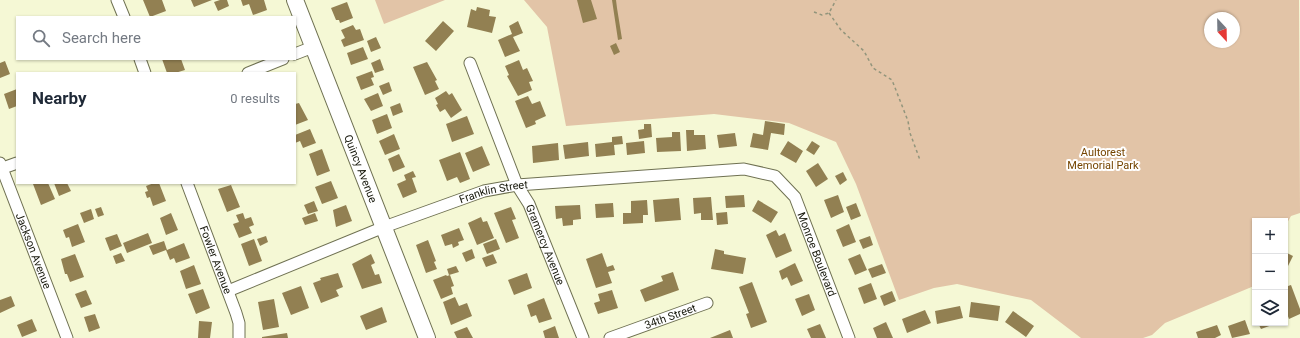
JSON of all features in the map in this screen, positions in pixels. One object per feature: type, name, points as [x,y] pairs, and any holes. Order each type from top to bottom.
[{"type":"street","points":[[117,0],[124,16]]},
{"type":"street","name":"Quincy Avenue","points":[[295,0],[427,338]]},
{"type":"street","points":[[296,54],[313,47]]},
{"type":"street","points":[[140,60],[145,72]]},
{"type":"street","points":[[250,72],[280,60]]},
{"type":"street","name":"Gramercy Avenue","points":[[470,63],[517,185],[529,204],[583,338]]},
{"type":"street","points":[[1,167],[16,162]]},
{"type":"street","name":"Jackson Avenue","points":[[1,167],[67,338]]},
{"type":"street","name":"Franklin Street","points":[[228,291],[384,227],[484,191],[517,185],[744,169],[775,176]]},
{"type":"street","name":"Monroe Boulevard","points":[[775,176],[795,197],[849,338]]},
{"type":"street","name":"Fowler Avenue","points":[[187,184],[239,323],[239,338]]},
{"type":"street","name":"34th Street","points":[[610,338],[707,303]]},
{"type":"path","points":[[814,12],[822,15],[829,13],[836,0]]},
{"type":"path","points":[[829,13],[841,30],[864,51],[873,68],[892,80],[908,121],[910,133],[920,160]]},
{"type":"green space","points":[[375,0],[445,0],[384,24]]},
{"type":"green space","name":"Aultorest Memorial Park","points":[[524,0],[1299,0],[1300,213],[1291,216],[1288,222],[1288,218],[1252,218],[1252,287],[1165,323],[1152,335],[1143,338],[1081,338],[1031,300],[957,284],[934,288],[899,300],[856,184],[836,142],[789,123],[714,114],[566,126],[547,27]]},
{"type":"building","points":[[143,0],[162,0],[166,11],[150,16]]},
{"type":"building","points":[[191,0],[212,0],[194,7]]},
{"type":"building","points":[[227,0],[229,6],[218,11],[214,2]]},
{"type":"building","points":[[241,0],[264,0],[267,10],[253,15],[249,4],[243,6]]},
{"type":"building","points":[[577,0],[591,0],[597,19],[583,23]]},
{"type":"building","points":[[612,0],[616,0],[622,39],[618,40]]},
{"type":"building","points":[[347,2],[353,18],[340,23],[339,20],[336,20],[331,8]]},
{"type":"building","points":[[477,7],[490,10],[489,16],[496,17],[492,33],[467,27],[471,9],[476,11]]},
{"type":"building","points":[[443,21],[454,31],[436,51],[425,41]]},
{"type":"building","points":[[518,21],[523,33],[513,37],[520,51],[505,57],[498,40],[512,34],[509,26]]},
{"type":"building","points":[[353,25],[356,30],[360,29],[364,40],[344,47],[341,40],[345,38],[341,30]]},
{"type":"building","points":[[376,37],[381,48],[371,52],[367,41]]},
{"type":"building","points":[[616,43],[620,52],[614,55],[610,46]]},
{"type":"building","points":[[363,47],[368,59],[351,65],[347,53]]},
{"type":"building","points":[[380,59],[384,70],[375,73],[371,63]]},
{"type":"building","points":[[162,60],[181,60],[185,70],[178,72],[167,72]]},
{"type":"building","points":[[519,60],[523,70],[527,68],[533,81],[529,82],[532,90],[518,96],[507,76],[509,75],[505,66]]},
{"type":"building","points":[[5,61],[10,74],[0,78],[0,63]]},
{"type":"building","points":[[427,62],[437,80],[435,81],[439,89],[425,95],[413,67]]},
{"type":"building","points":[[372,71],[374,77],[371,78],[374,85],[361,90],[356,77]]},
{"type":"building","points":[[389,82],[392,91],[383,95],[379,86]]},
{"type":"building","points":[[16,89],[16,106],[9,109],[4,94]]},
{"type":"building","points":[[446,91],[449,95],[452,93],[462,110],[451,118],[445,109],[440,112],[436,105],[438,104],[435,98]]},
{"type":"building","points":[[378,93],[383,106],[371,111],[364,99]]},
{"type":"building","points":[[528,96],[532,104],[540,101],[546,116],[535,121],[536,124],[526,128],[515,101]]},
{"type":"building","points":[[299,103],[308,120],[296,125],[296,104]]},
{"type":"building","points":[[400,103],[403,112],[393,116],[390,107]]},
{"type":"building","points":[[387,114],[392,128],[377,134],[372,120]]},
{"type":"building","points":[[467,116],[474,134],[452,142],[446,124]]},
{"type":"building","points":[[765,121],[785,124],[784,135],[771,133],[768,150],[750,147],[753,133],[763,135]]},
{"type":"building","points":[[644,124],[651,124],[652,137],[639,139],[638,130],[644,129]]},
{"type":"building","points":[[310,129],[316,143],[303,148],[300,141],[296,143],[296,135]]},
{"type":"building","points":[[686,130],[694,130],[694,135],[705,135],[706,149],[687,151]]},
{"type":"building","points":[[672,132],[680,132],[681,151],[657,152],[656,138],[672,137]]},
{"type":"building","points":[[735,133],[737,146],[719,148],[717,135]]},
{"type":"building","points":[[394,134],[400,149],[385,155],[379,141]]},
{"type":"building","points":[[622,136],[623,144],[614,145],[615,155],[596,157],[595,144],[612,142],[612,137]]},
{"type":"building","points":[[644,141],[645,153],[627,155],[626,143]]},
{"type":"building","points":[[788,141],[803,151],[796,163],[780,154]]},
{"type":"building","points":[[812,141],[820,146],[814,155],[806,150]]},
{"type":"building","points":[[588,142],[589,156],[565,159],[563,145]]},
{"type":"building","points":[[558,143],[559,160],[533,163],[532,146]]},
{"type":"building","points":[[482,146],[490,165],[473,172],[465,153]]},
{"type":"building","points":[[322,149],[330,171],[317,176],[309,154]]},
{"type":"building","points":[[460,152],[470,179],[460,183],[457,177],[447,181],[439,160]]},
{"type":"building","points":[[399,154],[405,167],[393,172],[388,159]]},
{"type":"building","points":[[818,163],[828,179],[816,187],[806,171]]},
{"type":"building","points":[[413,171],[416,177],[412,178],[417,192],[403,198],[397,184],[406,180],[404,175]]},
{"type":"building","points":[[843,172],[847,180],[840,185],[835,176]]},
{"type":"building","points":[[331,181],[338,198],[322,204],[315,187]]},
{"type":"building","points":[[33,184],[48,184],[55,199],[41,205]]},
{"type":"building","points":[[54,184],[68,184],[71,191],[59,196]]},
{"type":"building","points":[[159,184],[166,201],[153,206],[150,197],[147,198],[145,192],[148,191],[146,186]]},
{"type":"building","points":[[231,185],[240,207],[227,212],[218,189]]},
{"type":"building","points":[[744,195],[745,207],[726,208],[725,196]]},
{"type":"building","points":[[838,195],[844,212],[831,218],[824,200]]},
{"type":"building","points":[[711,197],[713,220],[701,220],[701,213],[694,214],[693,198]]},
{"type":"building","points":[[679,198],[681,220],[655,222],[653,200]]},
{"type":"building","points":[[647,200],[648,215],[643,215],[643,223],[623,224],[623,213],[631,213],[631,201]]},
{"type":"building","points":[[758,200],[778,212],[771,223],[752,211]]},
{"type":"building","points":[[314,201],[318,211],[308,214],[304,205]]},
{"type":"building","points":[[613,203],[614,217],[596,218],[595,204]]},
{"type":"building","points":[[856,203],[861,216],[851,220],[846,207]]},
{"type":"building","points":[[346,205],[352,221],[336,227],[333,210]]},
{"type":"building","points":[[580,205],[581,219],[573,220],[573,225],[563,226],[562,218],[556,219],[555,206]]},
{"type":"building","points":[[101,207],[104,215],[98,217],[95,209]]},
{"type":"building","points":[[511,207],[516,219],[512,220],[519,238],[506,243],[494,213]]},
{"type":"building","points":[[91,209],[94,219],[84,223],[80,213]]},
{"type":"building","points":[[727,212],[728,224],[717,225],[716,213]]},
{"type":"building","points":[[171,213],[178,230],[166,235],[160,218]]},
{"type":"building","points":[[243,213],[245,219],[251,217],[254,225],[249,227],[252,233],[239,238],[233,224],[239,222],[236,215]]},
{"type":"building","points":[[315,213],[318,221],[305,225],[302,218]]},
{"type":"building","points":[[481,217],[483,222],[487,221],[494,238],[477,245],[468,223]]},
{"type":"building","points":[[78,224],[85,242],[72,247],[69,237],[66,238],[63,230]]},
{"type":"building","points":[[849,224],[856,242],[843,247],[836,230]]},
{"type":"building","points":[[459,228],[464,240],[458,242],[459,245],[453,248],[452,244],[445,246],[441,235]]},
{"type":"building","points":[[776,230],[779,236],[785,233],[792,251],[776,258],[766,235]]},
{"type":"building","points":[[148,233],[152,243],[127,253],[123,243]]},
{"type":"building","points":[[117,234],[122,246],[110,251],[105,238]]},
{"type":"building","points":[[266,236],[268,242],[260,246],[257,239]]},
{"type":"building","points":[[870,236],[873,245],[863,249],[859,240]]},
{"type":"building","points":[[254,239],[262,261],[249,266],[241,244]]},
{"type":"building","points":[[496,239],[500,249],[487,254],[483,244]]},
{"type":"building","points":[[428,240],[436,261],[434,262],[437,269],[426,273],[416,245]]},
{"type":"building","points":[[164,241],[167,250],[184,243],[190,258],[176,263],[174,258],[170,260],[166,250],[153,255],[149,246]]},
{"type":"building","points":[[472,249],[475,258],[466,262],[462,253]]},
{"type":"building","points":[[715,249],[724,251],[724,254],[746,258],[743,274],[711,269]]},
{"type":"building","points":[[121,253],[125,261],[116,264],[113,256]]},
{"type":"building","points":[[602,253],[607,267],[613,265],[615,270],[608,272],[612,283],[596,288],[586,259]]},
{"type":"building","points":[[75,254],[84,277],[70,282],[67,274],[65,274],[61,259]]},
{"type":"building","points":[[371,254],[375,263],[371,265],[375,275],[379,274],[382,283],[362,289],[352,264]]},
{"type":"building","points":[[493,254],[497,263],[486,267],[482,258]]},
{"type":"building","points":[[860,254],[867,270],[855,275],[848,259]]},
{"type":"building","points":[[1288,254],[1293,256],[1288,266]]},
{"type":"building","points":[[795,263],[803,281],[791,286],[787,277],[782,280],[779,271]]},
{"type":"building","points":[[882,264],[886,273],[872,278],[868,269]]},
{"type":"building","points":[[194,265],[201,284],[186,289],[180,271]]},
{"type":"building","points":[[456,266],[459,272],[449,275],[447,269]]},
{"type":"building","points":[[673,272],[679,290],[645,302],[640,290],[663,281],[661,276]]},
{"type":"building","points":[[338,273],[343,287],[336,290],[339,296],[321,303],[313,283],[321,280],[320,278]]},
{"type":"building","points":[[527,273],[532,288],[514,295],[508,280]]},
{"type":"building","points":[[450,275],[454,286],[451,287],[453,294],[441,299],[433,280]]},
{"type":"building","points":[[752,282],[767,322],[751,328],[746,314],[749,313],[739,287]]},
{"type":"building","points":[[871,283],[877,299],[864,304],[858,288]]},
{"type":"building","points":[[1291,285],[1300,309],[1300,314],[1289,319],[1288,316],[1288,286]]},
{"type":"building","points":[[301,286],[309,308],[291,315],[282,293]]},
{"type":"building","points":[[203,289],[210,308],[196,314],[188,294]]},
{"type":"building","points":[[86,290],[92,304],[81,308],[75,294]]},
{"type":"building","points":[[612,290],[618,308],[598,314],[594,303],[600,301],[598,294]]},
{"type":"building","points":[[892,291],[896,301],[884,306],[880,296]]},
{"type":"building","points":[[809,294],[815,310],[802,316],[795,299]]},
{"type":"building","points":[[11,296],[15,306],[0,313],[0,300]]},
{"type":"building","points":[[455,297],[459,306],[467,303],[472,316],[451,325],[443,302]]},
{"type":"building","points":[[544,298],[552,319],[539,323],[536,315],[531,317],[527,305]]},
{"type":"building","points":[[274,299],[279,327],[263,330],[258,302]]},
{"type":"building","points":[[971,302],[1000,306],[998,321],[969,317]]},
{"type":"building","points":[[960,306],[963,318],[937,324],[935,311]]},
{"type":"building","points":[[382,307],[387,322],[366,330],[360,316]]},
{"type":"building","points":[[925,310],[931,323],[907,333],[902,319]]},
{"type":"building","points":[[1013,311],[1034,326],[1026,337],[1005,322]]},
{"type":"building","points":[[95,314],[100,328],[89,332],[84,317]]},
{"type":"building","points":[[32,319],[37,331],[22,337],[17,325]]},
{"type":"building","points":[[1245,320],[1250,334],[1232,338],[1228,326]]},
{"type":"building","points":[[199,321],[212,322],[210,338],[198,338]]},
{"type":"building","points":[[886,322],[893,338],[877,338],[873,328]]},
{"type":"building","points":[[820,324],[826,338],[811,338],[807,329]]},
{"type":"building","points":[[1217,325],[1221,335],[1215,338],[1198,338],[1196,332]]},
{"type":"building","points":[[555,326],[559,338],[545,338],[543,331]]},
{"type":"building","points":[[1260,326],[1269,326],[1261,329]]},
{"type":"building","points":[[467,327],[473,338],[457,338],[454,332]]},
{"type":"building","points":[[730,330],[733,338],[710,338]]},
{"type":"building","points":[[287,333],[288,338],[262,338],[262,337]]}]
